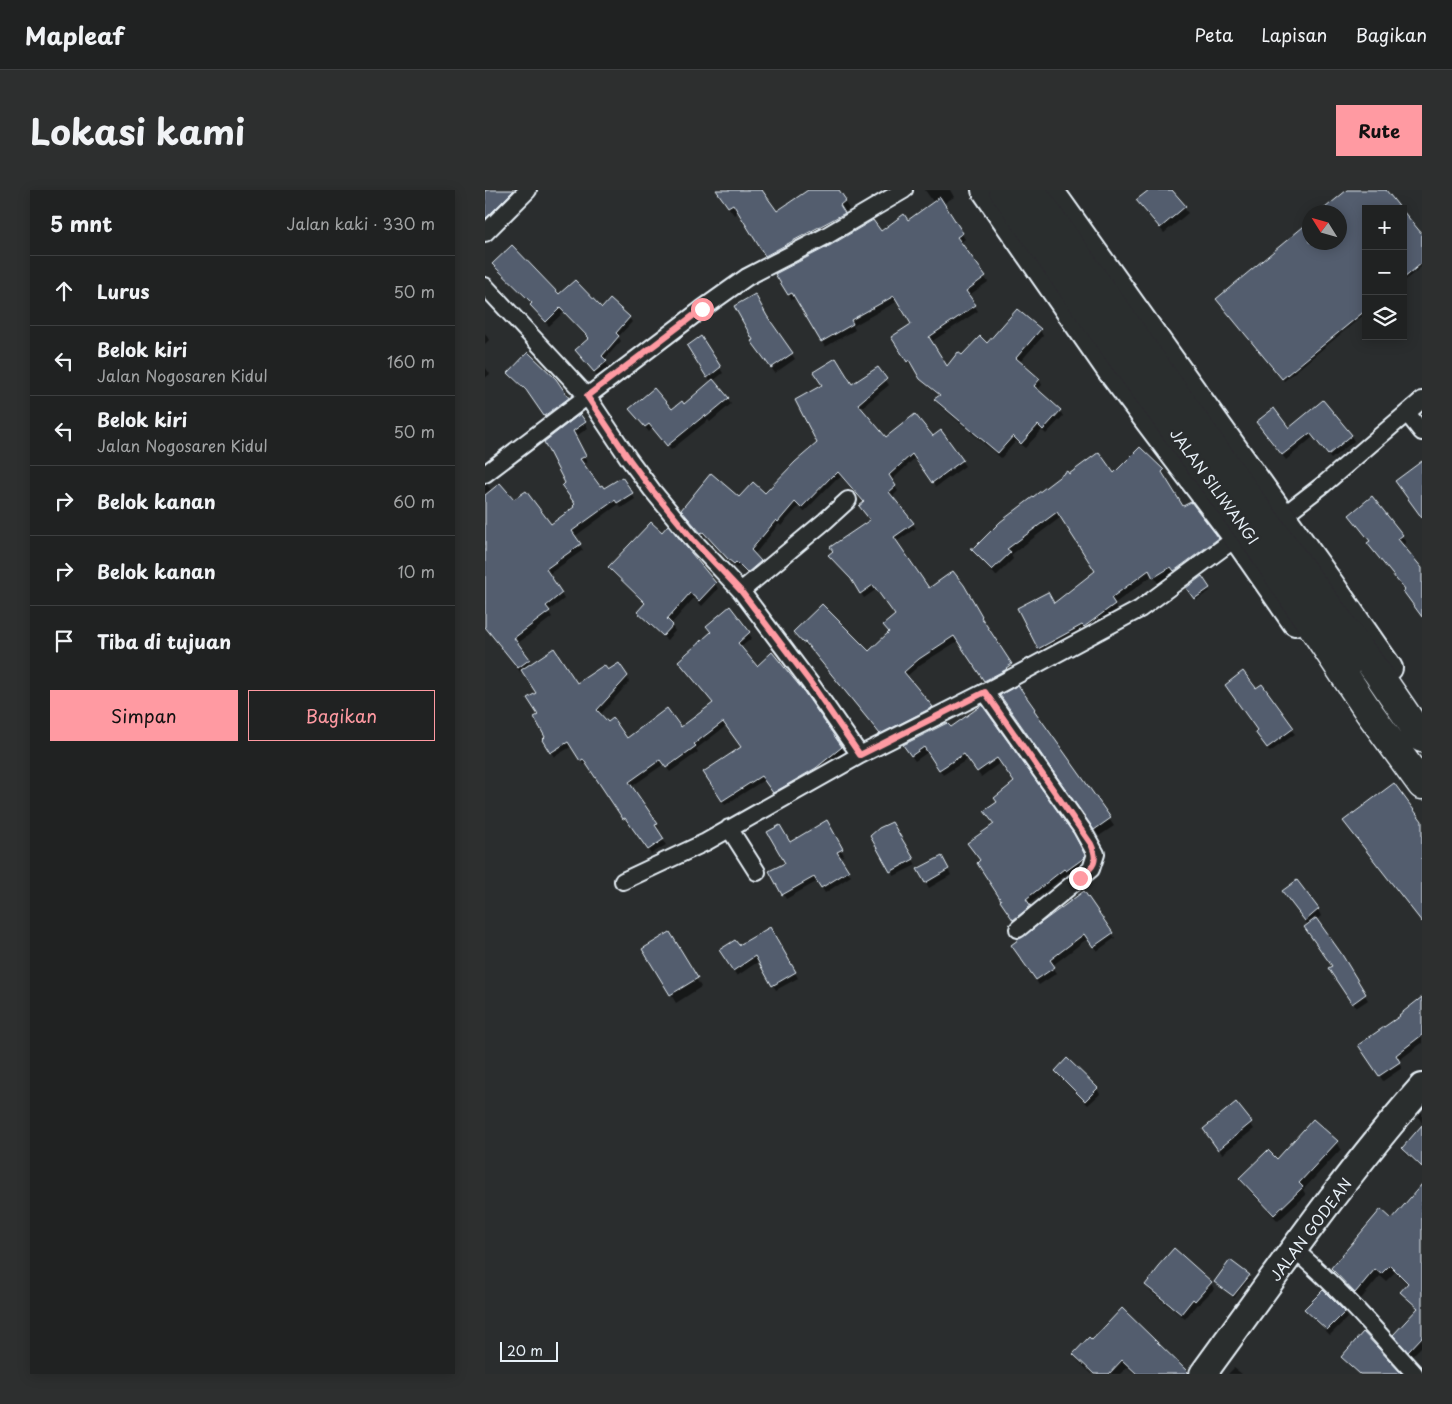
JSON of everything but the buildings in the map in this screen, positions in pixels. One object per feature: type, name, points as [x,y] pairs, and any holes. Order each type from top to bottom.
[{"type":"highway","name":"JALAN SILIWANGI","points":[[1003,190],[1119,354],[1255,540],[1369,712],[1416,776]]},
{"type":"highway","name":"JALAN SILIWANGI","points":[[1031,190],[1255,506],[1379,675],[1422,738]]},
{"type":"main road","name":"JALAN GODEAN","points":[[1203,1374],[1293,1249],[1382,1133],[1422,1087]]},
{"type":"street","points":[[485,233],[528,190]]},
{"type":"street","points":[[485,474],[702,309],[747,278],[826,236],[904,190]]},
{"type":"street","points":[[984,190],[1109,370],[1236,538],[1393,760],[1416,776]]},
{"type":"street","points":[[1051,190],[1331,582],[1422,718]]},
{"type":"street","points":[[485,286],[587,396],[652,490],[694,541],[741,591],[810,682],[860,755]]},
{"type":"street","points":[[1283,515],[1324,484],[1422,400]]},
{"type":"street","points":[[1407,413],[1422,432]]},
{"type":"street","points":[[741,591],[825,522],[848,500]]},
{"type":"street","points":[[623,881],[706,842],[860,755],[985,692],[1140,609],[1236,538]]},
{"type":"street","points":[[985,692],[1082,829],[1096,854],[1091,869],[1018,929]]},
{"type":"street","points":[[729,828],[757,872]]},
{"type":"street","points":[[1293,1249],[1314,1266],[1415,1374]]},
{"type":"route","points":[[702,309],[587,396],[652,490],[694,541],[741,591],[810,682],[860,755],[985,692],[1062,799],[1091,844],[1096,854],[1094,861],[1091,869],[1080,878]]}]
